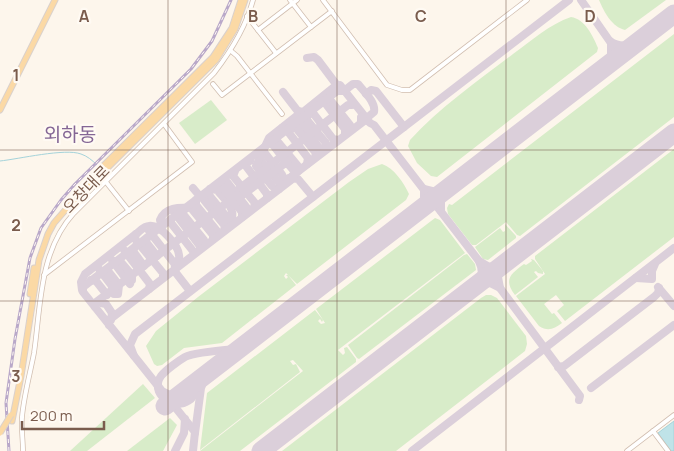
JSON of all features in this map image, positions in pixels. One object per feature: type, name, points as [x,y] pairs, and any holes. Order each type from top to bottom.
[{"type":"main road","points":[[0,110],[54,0]]},
{"type":"main road","name":"오창대로","points":[[11,418],[23,368],[37,267],[44,244],[60,216],[98,173],[216,60],[235,29],[243,0]]},
{"type":"main road","points":[[0,433],[11,418]]},
{"type":"main road","points":[[0,437],[11,418]]},
{"type":"street","points":[[23,451],[23,410],[44,276],[50,255],[66,222],[214,73],[230,51],[254,0]]},
{"type":"street","points":[[258,30],[297,0]]},
{"type":"street","points":[[323,0],[388,86],[402,90],[410,90],[527,0]]},
{"type":"street","points":[[292,2],[311,27]]},
{"type":"street","points":[[213,84],[222,95],[332,11]]},
{"type":"street","points":[[247,16],[276,53]]},
{"type":"street","points":[[230,51],[282,114]]},
{"type":"street","points":[[44,276],[192,162],[164,124]]},
{"type":"street","points":[[106,182],[129,211]]},
{"type":"street","points":[[627,451],[674,415]]},
{"type":"street","points":[[653,431],[668,451]]},
{"type":"green space","points":[[599,0],[666,0],[625,30],[612,22]]},
{"type":"green space","points":[[571,17],[576,18],[588,29],[598,48],[597,52],[437,177],[431,176],[417,163],[408,146],[410,140],[434,116],[534,38],[548,28]]},
{"type":"green space","points":[[674,34],[674,117],[520,236],[506,222],[476,245],[472,245],[448,214],[447,208],[449,204],[452,205]]},
{"type":"green space","points":[[211,100],[227,120],[195,144],[179,123]]},
{"type":"green space","points":[[674,149],[674,237],[565,321],[557,311],[564,305],[556,295],[544,304],[562,323],[551,329],[539,326],[516,296],[545,274],[535,256]]},
{"type":"green space","points":[[382,164],[394,172],[409,194],[406,200],[297,284],[288,275],[296,285],[222,343],[184,348],[162,365],[157,366],[154,364],[146,346],[156,331],[198,297],[368,169]]},
{"type":"green space","points":[[435,218],[440,220],[465,253],[338,350],[343,355],[345,353],[344,348],[347,347],[356,359],[356,362],[240,451],[200,451],[303,371],[293,360],[290,361],[293,365],[296,364],[300,372],[200,450],[207,393],[315,310],[323,320],[322,322],[320,319],[318,321],[321,324],[325,323],[316,309]]},
{"type":"green space","points":[[505,224],[516,238],[488,260],[483,259],[475,247],[500,228],[503,232],[505,231]]},
{"type":"green space","points":[[467,254],[475,264],[476,270],[359,359],[357,358],[348,345]]},
{"type":"green space","points":[[531,259],[543,271],[543,274],[534,272],[538,277],[515,295],[511,289],[510,277],[524,264],[526,265],[532,261]]},
{"type":"green space","points":[[491,295],[497,298],[526,336],[527,344],[525,351],[396,451],[282,451],[481,298]]},
{"type":"green space","points":[[143,384],[155,398],[87,451],[70,451]]},
{"type":"green space","points":[[170,418],[177,425],[163,451],[127,451]]},
{"type":"water","points":[[674,421],[674,451],[671,451],[658,433]]},
{"type":"waterway","points":[[0,161],[53,153],[74,152],[85,156],[97,165]]},
{"type":"taxiway","points":[[134,356],[130,345],[135,334],[569,0]]},
{"type":"taxiway","points":[[581,0],[611,43],[611,58],[605,67]]},
{"type":"taxiway","points":[[610,41],[622,46],[636,43]]},
{"type":"taxiway","points":[[307,58],[314,57],[318,60],[339,88]]},
{"type":"taxiway","points":[[95,307],[83,292],[83,287],[337,91],[344,91],[353,84],[358,84],[369,97],[374,112],[368,117],[368,121],[361,117],[361,122]]},
{"type":"taxiway","points":[[272,186],[256,166],[269,138],[298,115],[298,111],[303,112],[334,87],[340,85],[370,123],[374,125],[479,261],[481,276],[479,282],[474,287]]},
{"type":"taxiway","points":[[366,94],[371,90],[376,91],[404,127]]},
{"type":"taxiway","points":[[283,92],[300,114]]},
{"type":"taxiway","points":[[330,100],[326,99],[326,104],[345,129],[345,134]]},
{"type":"taxiway","points":[[331,101],[350,125]]},
{"type":"taxiway","points":[[239,189],[348,105],[352,105]]},
{"type":"taxiway","points":[[308,116],[309,113],[313,113],[333,139],[338,140]]},
{"type":"taxiway","points":[[302,114],[326,143],[325,149],[320,149],[311,137],[312,133],[307,132],[298,120],[298,115],[302,114]]},
{"type":"taxiway","points":[[109,325],[109,320],[291,180],[292,176],[364,121]]},
{"type":"taxiway","points":[[291,129],[291,127],[296,128],[316,153],[315,157]]},
{"type":"taxiway","points":[[282,128],[286,129],[308,158],[307,164]]},
{"type":"taxiway","points":[[284,159],[273,145],[274,141],[278,142],[298,166],[298,171]]},
{"type":"taxiway","points":[[264,148],[264,152],[271,161],[270,165],[274,165],[281,173],[283,182]]},
{"type":"taxiway","points":[[259,154],[258,157],[280,184],[279,189]]},
{"type":"taxiway","points":[[250,161],[247,162],[246,166],[267,194],[267,198]]},
{"type":"taxiway","points":[[236,200],[284,164],[288,164],[294,171],[298,171]]},
{"type":"taxiway","points":[[235,171],[233,176],[255,203],[254,207]]},
{"type":"taxiway","points":[[289,178],[298,179],[313,197]]},
{"type":"taxiway","points":[[237,198],[237,195],[227,182],[221,182],[221,186],[242,212],[242,217]]},
{"type":"taxiway","points":[[193,188],[198,194]]},
{"type":"taxiway","points":[[424,189],[436,192],[448,188]]},
{"type":"taxiway","points":[[441,211],[441,200],[448,188]]},
{"type":"taxiway","points":[[210,189],[217,190],[230,206],[232,215],[228,225]]},
{"type":"taxiway","points":[[209,191],[209,195],[230,221],[230,226]]},
{"type":"taxiway","points":[[419,210],[424,202],[424,191]]},
{"type":"taxiway","points":[[181,394],[172,396],[162,391],[95,307],[95,303],[237,195],[247,208],[247,213]]},
{"type":"taxiway","points":[[196,200],[196,205],[217,231],[217,236]]},
{"type":"taxiway","points":[[204,200],[225,226],[224,230]]},
{"type":"taxiway","points":[[162,230],[160,220],[165,212],[177,208],[191,208],[213,235],[213,239]]},
{"type":"taxiway","points":[[184,210],[183,214],[204,240],[205,245]]},
{"type":"taxiway","points":[[174,212],[200,246],[200,249]]},
{"type":"taxiway","points":[[171,219],[171,223],[193,251]]},
{"type":"taxiway","points":[[163,277],[163,273],[135,239],[136,234],[149,226],[158,228],[163,232],[178,251],[179,260],[175,266]]},
{"type":"taxiway","points":[[149,231],[174,263]]},
{"type":"taxiway","points":[[82,290],[81,282],[85,274],[136,234]]},
{"type":"taxiway","points":[[147,238],[146,242],[157,256]]},
{"type":"taxiway","points":[[135,247],[133,251],[144,266]]},
{"type":"taxiway","points":[[412,451],[674,248]]},
{"type":"taxiway","points":[[124,250],[150,284],[149,289]]},
{"type":"taxiway","points":[[112,260],[130,284]]},
{"type":"taxiway","points":[[116,261],[120,261],[132,275],[132,280]]},
{"type":"taxiway","points":[[479,261],[489,267],[502,265]]},
{"type":"taxiway","points":[[636,278],[652,279],[652,271],[655,264]]},
{"type":"taxiway","points":[[502,265],[498,277],[500,288],[580,396],[579,400]]},
{"type":"taxiway","points":[[99,269],[112,286],[112,291]]},
{"type":"taxiway","points":[[104,271],[108,271],[119,285],[118,294],[114,294]]},
{"type":"taxiway","points":[[176,273],[190,291]]},
{"type":"taxiway","points":[[91,280],[96,281],[107,295]]},
{"type":"taxiway","points":[[476,285],[490,283],[500,288]]},
{"type":"taxiway","points":[[658,287],[674,306]]},
{"type":"taxiway","points":[[558,367],[564,366],[654,297],[658,293],[659,288]]},
{"type":"taxiway","points":[[101,303],[106,304],[112,313],[111,320]]},
{"type":"taxiway","points":[[591,388],[674,325]]},
{"type":"taxiway","points":[[201,378],[191,399],[182,403],[176,404],[164,399],[158,388],[161,376],[185,357],[239,349]]},
{"type":"taxiway","points":[[195,433],[201,388],[207,373]]},
{"type":"taxiway","points":[[171,402],[195,432],[193,451]]},
{"type":"taxiway","points":[[175,451],[184,433],[185,419]]},
{"type":"runway","points":[[165,406],[674,14]]},
{"type":"runway","points":[[261,451],[674,133]]},
{"type":"railway","points":[[9,451],[6,403],[15,339],[30,258],[41,228],[75,184],[191,69],[212,41],[231,0]]},
{"type":"district","name":"외하동","points":[[70,134]]}]
